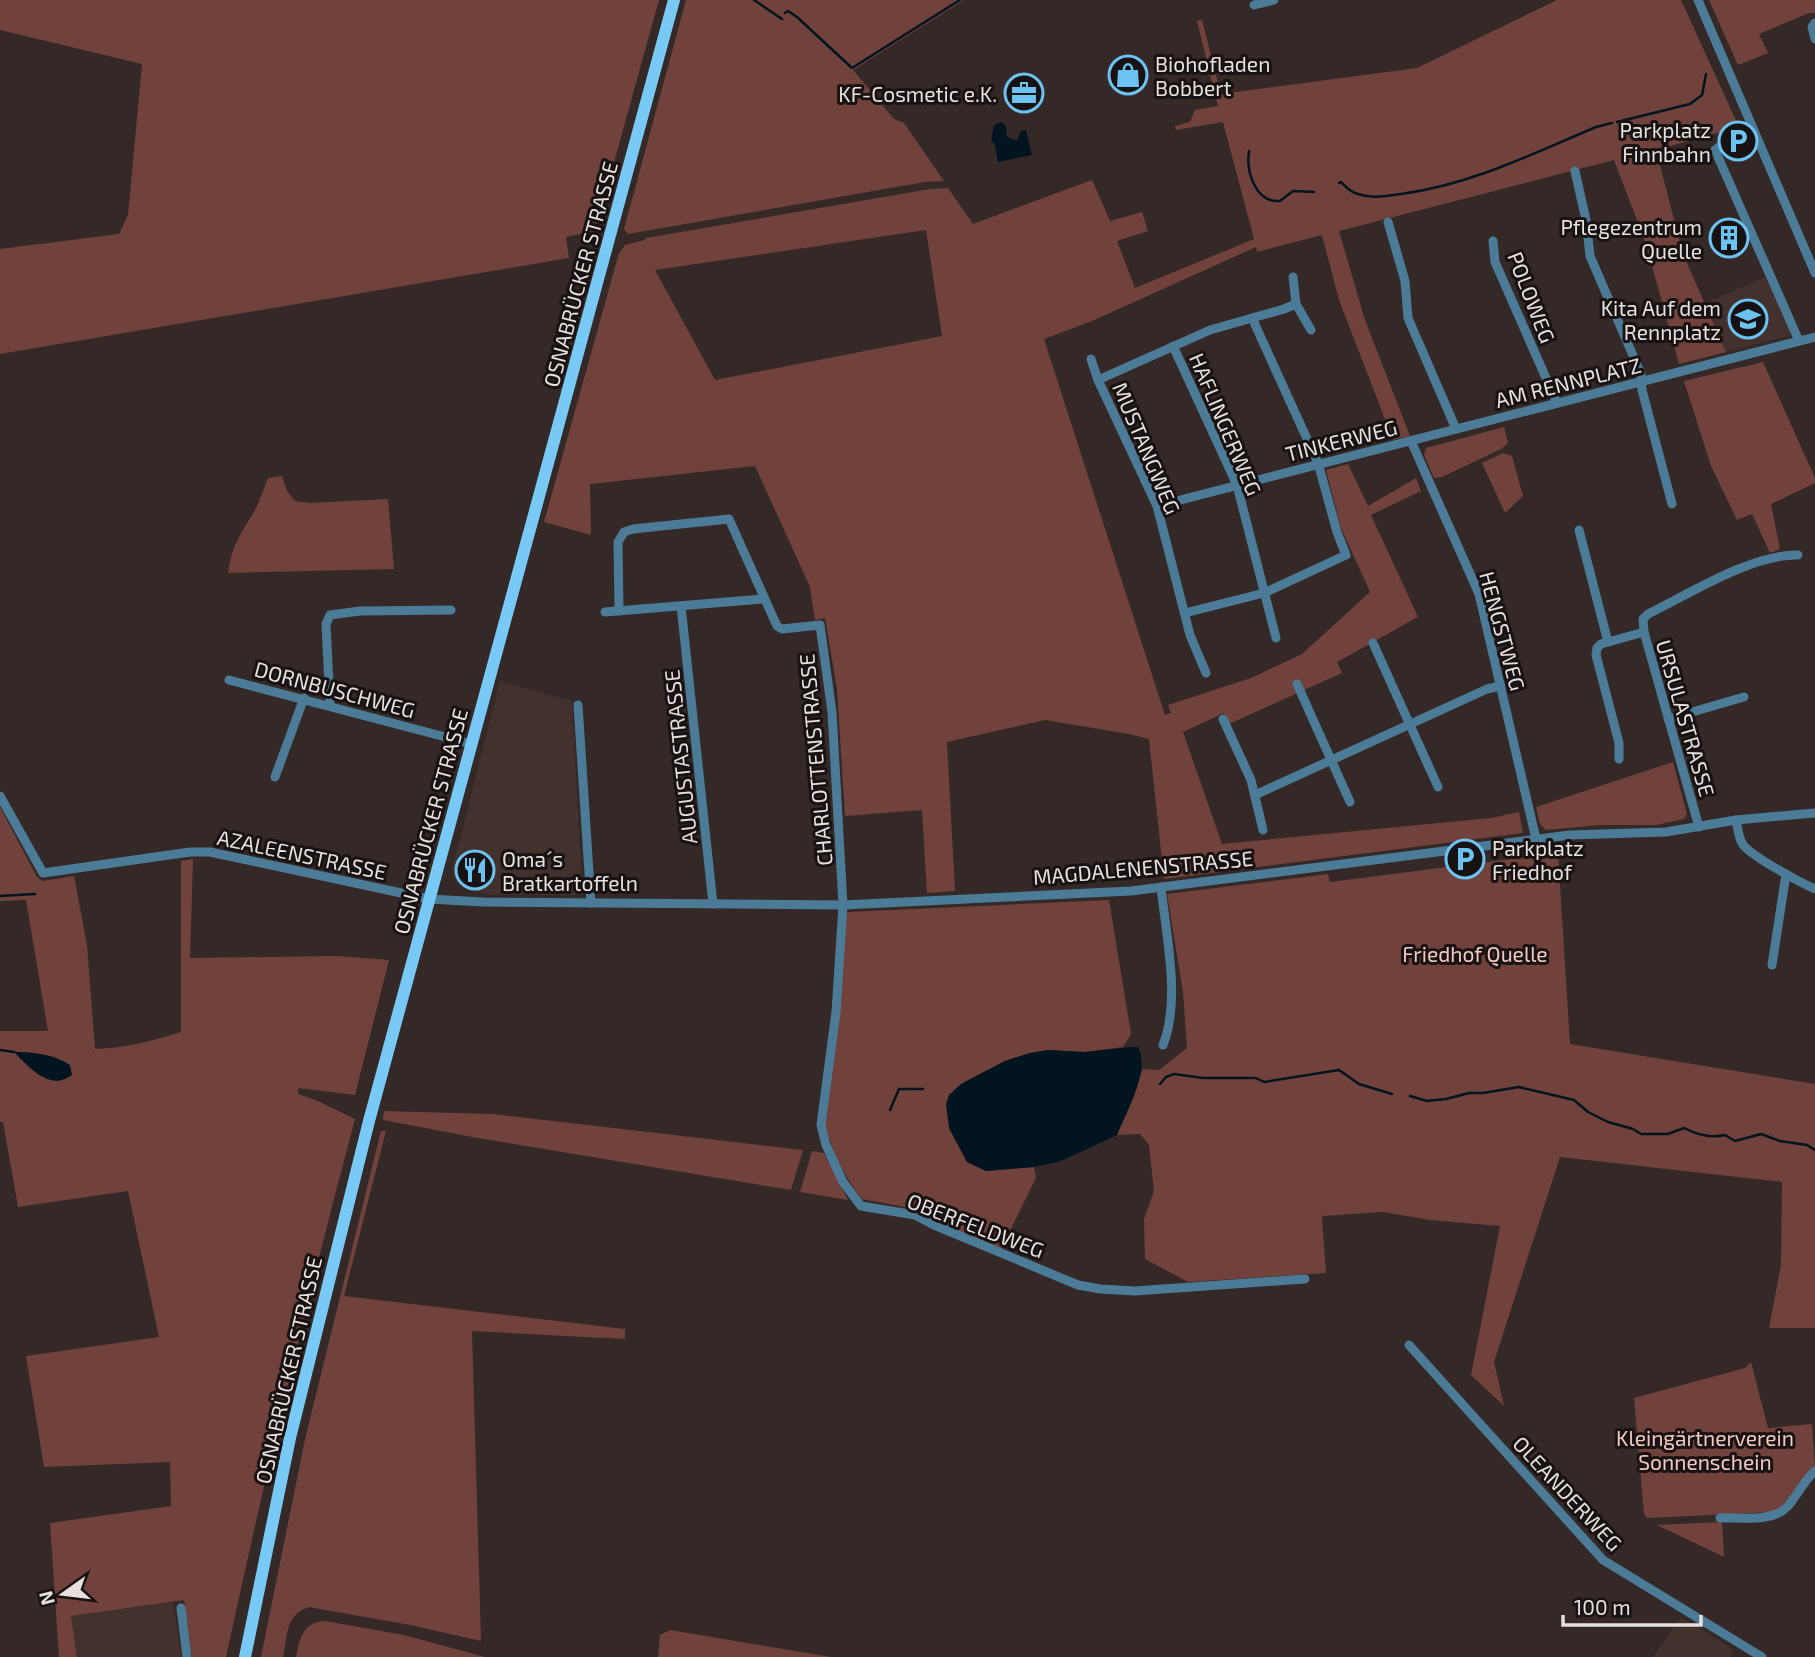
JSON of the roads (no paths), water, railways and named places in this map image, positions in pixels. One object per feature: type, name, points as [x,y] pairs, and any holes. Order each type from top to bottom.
[{"type":"main road","name":"OSNABRÜCKER STRASSE","points":[[245,1657],[290,1438],[319,1318],[429,899],[674,0]]},
{"type":"street","points":[[1254,5],[1273,0]]},
{"type":"street","points":[[1698,0],[1815,273]]},
{"type":"street","points":[[1815,23],[1812,27],[1815,39]]},
{"type":"street","points":[[1721,145],[1715,150],[1799,341]]},
{"type":"street","points":[[1575,170],[1586,220],[1590,256],[1641,374],[1672,504]]},
{"type":"street","points":[[1388,222],[1405,281],[1408,318],[1456,429]]},
{"type":"street","name":"POLOWEG","points":[[1493,240],[1495,262],[1557,403]]},
{"type":"street","points":[[1293,277],[1296,304],[1311,330]]},
{"type":"street","points":[[1098,380],[1210,330],[1296,304]]},
{"type":"street","points":[[1185,613],[1264,593],[1346,555],[1318,464],[1252,318]]},
{"type":"street","name":"AM RENNPLATZ","points":[[1411,441],[1815,337]]},
{"type":"street","name":"HAFLINGERWEG","points":[[1173,346],[1237,485],[1276,638]]},
{"type":"street","name":"MUSTANGWEG","points":[[1091,359],[1098,380],[1157,506],[1190,635],[1206,673]]},
{"type":"street","name":"TINKERWEG","points":[[1157,506],[1411,441]]},
{"type":"street","name":"HENGSTWEG","points":[[1411,441],[1479,594],[1536,839]]},
{"type":"street","name":"CHARLOTTENSTRASSE","points":[[619,611],[618,542],[624,532],[729,519],[777,626],[782,629],[820,625],[831,704],[843,905]]},
{"type":"street","points":[[1579,530],[1608,642]]},
{"type":"street","name":"URSULASTRASSE","points":[[1699,827],[1644,632],[1643,619],[1648,614],[1752,563],[1779,554],[1798,555]]},
{"type":"street","points":[[605,612],[763,599]]},
{"type":"street","name":"AUGUSTASTRASSE","points":[[681,606],[713,904]]},
{"type":"street","points":[[330,705],[326,624],[330,615],[360,611],[451,610]]},
{"type":"street","points":[[1619,759],[1619,743],[1596,655],[1597,648],[1608,642],[1644,632]]},
{"type":"street","points":[[1373,643],[1438,787]]},
{"type":"street","name":"DORNBUSCHWEG","points":[[229,680],[472,744]]},
{"type":"street","points":[[1297,684],[1350,802]]},
{"type":"street","points":[[1255,794],[1487,689],[1500,686]]},
{"type":"street","points":[[1668,719],[1744,697]]},
{"type":"street","points":[[275,778],[304,698]]},
{"type":"street","points":[[578,705],[591,903]]},
{"type":"street","points":[[1223,719],[1251,780],[1263,830]]},
{"type":"street","name":"AZALEENSTRASSE","points":[[0,796],[43,873],[190,852],[210,852],[429,899]]},
{"type":"street","name":"MAGDALENENSTRASSE","points":[[429,899],[483,902],[843,905],[1106,893],[1536,839],[1600,833],[1666,832],[1736,820],[1815,813]]},
{"type":"street","points":[[1736,820],[1740,839],[1745,847],[1815,889]]},
{"type":"street","points":[[1772,965],[1786,874]]},
{"type":"street","points":[[1161,887],[1172,1004],[1169,1031],[1163,1045]]},
{"type":"street","name":"OBERFELDWEG","points":[[843,905],[836,1012],[821,1125],[826,1145],[843,1182],[861,1206],[915,1215],[1078,1284],[1100,1289],[1135,1291],[1305,1279]]},
{"type":"street","name":"OLEANDERWEG","points":[[1409,1345],[1602,1560],[1762,1657]]},
{"type":"street","points":[[1720,1518],[1774,1515],[1787,1507],[1799,1487],[1815,1471]]},
{"type":"street","points":[[181,1608],[187,1657]]},
{"type":"water","points":[[1001,122],[1006,126],[1007,137],[1017,141],[1021,131],[1026,130],[1032,155],[998,162],[995,145],[991,140],[994,125]]},
{"type":"water","points":[[1138,1047],[1141,1056],[1139,1079],[1117,1135],[1061,1161],[1034,1167],[986,1171],[967,1162],[949,1128],[946,1104],[949,1095],[961,1084],[1005,1061],[1030,1053],[1048,1050],[1084,1052]]},
{"type":"water","points":[[14,1052],[57,1058],[70,1065],[72,1075],[64,1080],[48,1079],[33,1070]]},
{"type":"waterway","points":[[754,0],[782,19]]},
{"type":"waterway","points":[[785,13],[788,11],[797,17],[852,68],[960,0]]},
{"type":"waterway","points":[[1617,122],[1690,104],[1702,95],[1706,74]]},
{"type":"waterway","points":[[1339,183],[1363,196],[1427,190],[1476,176],[1612,123]]},
{"type":"waterway","points":[[1249,151],[1251,176],[1264,197],[1280,201],[1293,191],[1314,192]]},
{"type":"waterway","points":[[0,896],[35,894]]},
{"type":"waterway","points":[[0,1050],[14,1052]]},
{"type":"waterway","points":[[1160,1084],[1166,1077],[1174,1074],[1203,1078],[1256,1078],[1264,1082],[1339,1070],[1359,1084],[1392,1094]]},
{"type":"waterway","points":[[1410,1096],[1427,1101],[1519,1087],[1574,1100],[1588,1112],[1641,1134],[1668,1134],[1684,1128],[1704,1135],[1725,1135],[1735,1141],[1761,1134],[1780,1141],[1807,1145],[1815,1150]]},
{"type":"waterway","points":[[890,1110],[899,1089],[923,1089]]},
{"type":"place","name":"Biohofladen Bobbert","points":[[1128,75]]},
{"type":"place","name":"KF-Cosmetic e.K.","points":[[1024,93]]},
{"type":"place","name":"Parkplatz Finnbahn","points":[[1738,141]]},
{"type":"place","name":"Pflegezentrum Quelle","points":[[1729,238]]},
{"type":"place","name":"Kita Auf dem Rennplatz","points":[[1748,319]]},
{"type":"place","name":"Parkplatz Friedhof","points":[[1465,859]]},
{"type":"place","name":"Oma´s Bratkartoffeln","points":[[475,870]]},
{"type":"park label","name":"Friedhof Quelle","points":[[1475,953]]},
{"type":"park label","name":"Kleingärtnerverein Sonnenschein","points":[[1705,1449]]}]
